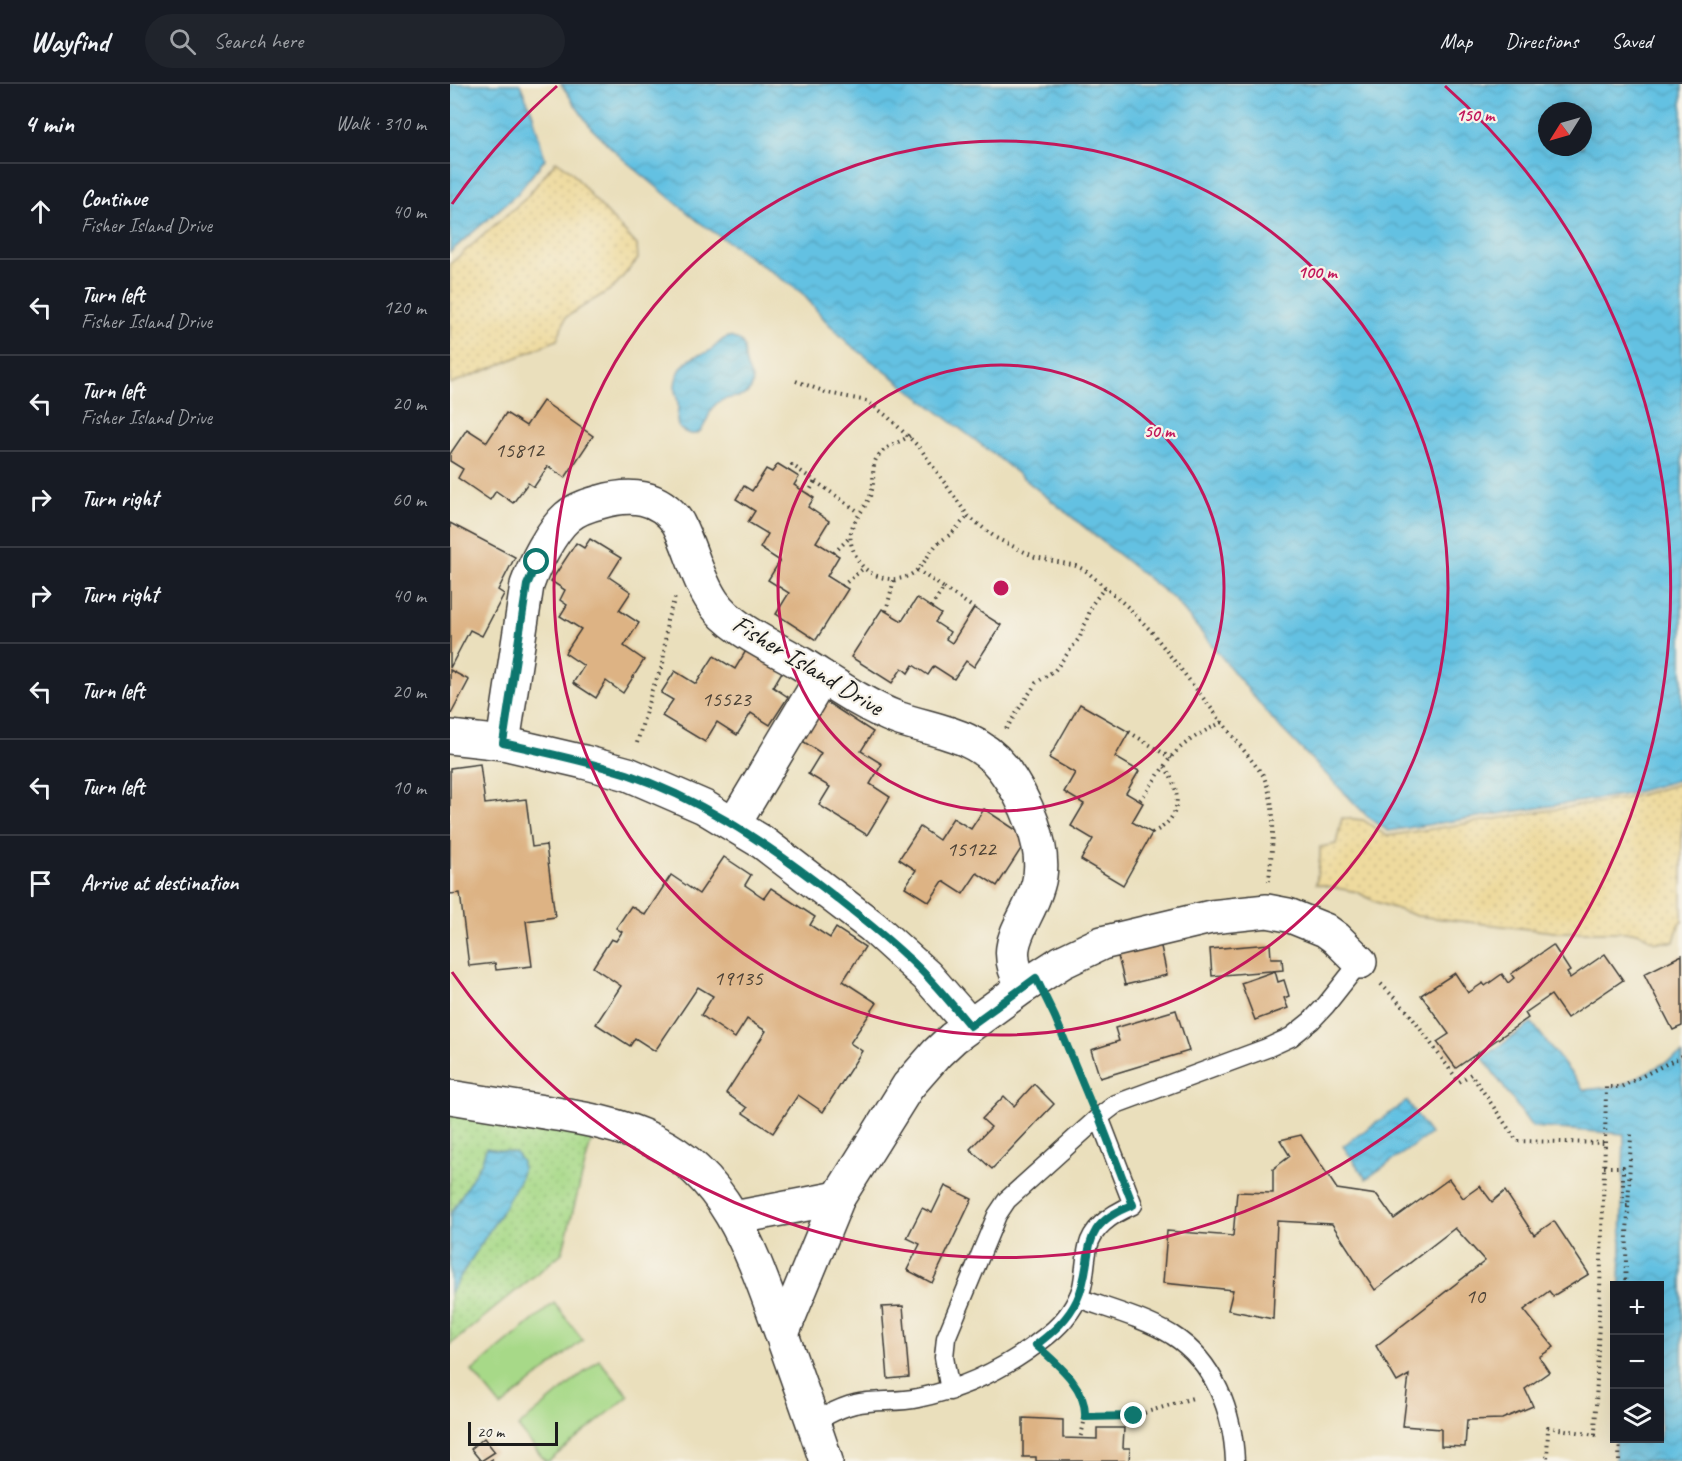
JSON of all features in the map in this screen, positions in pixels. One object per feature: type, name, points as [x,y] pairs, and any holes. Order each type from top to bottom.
[{"type":"street","name":"Fisher Island Drive","points":[[503,743],[527,585],[530,574],[561,523],[587,506],[616,498],[634,496],[656,502],[673,515],[712,600],[732,622],[885,713],[959,736],[986,752],[1002,767],[1018,793],[1033,826],[1040,850],[1038,886],[1012,951],[1014,969],[1030,983]]},
{"type":"street","points":[[734,824],[822,677]]},
{"type":"street","points":[[450,737],[503,743],[574,759],[628,774],[704,807],[734,824],[798,868],[873,927],[927,976],[970,1026]]},
{"type":"street","points":[[782,1334],[838,1198],[908,1086],[937,1053],[1030,983],[1082,951],[1124,936],[1210,917],[1267,911],[1288,915],[1325,930],[1360,962]]},
{"type":"street","points":[[450,1097],[577,1117],[630,1131],[655,1141],[689,1163],[701,1174],[725,1202],[758,1269],[826,1461]]},
{"type":"street","points":[[734,1218],[838,1198]]},
{"type":"lane","points":[[950,1391],[944,1357],[946,1338],[997,1215],[1007,1200],[1099,1117],[1126,1099],[1267,1048],[1291,1037],[1326,1005],[1360,962]]},
{"type":"lane","points":[[813,1422],[855,1404],[917,1399],[950,1391],[998,1369],[1036,1345],[1062,1323],[1078,1299],[1093,1234],[1107,1219],[1133,1205],[1099,1117]]},
{"type":"lane","points":[[1078,1299],[1145,1322],[1173,1336],[1199,1359],[1219,1388],[1230,1422],[1235,1461]]},
{"type":"path","points":[[796,381],[828,393],[867,401],[910,436],[929,459],[968,516],[996,538],[1022,552],[1085,570],[1151,631],[1263,775],[1272,799],[1273,828],[1267,911]]},
{"type":"path","points":[[834,553],[850,537],[859,512],[872,493],[873,466],[876,459],[886,448],[910,436]]},
{"type":"path","points":[[788,471],[792,465],[859,512]]},
{"type":"path","points":[[807,494],[815,481]]},
{"type":"path","points":[[850,537],[853,552],[864,568],[876,575],[894,579],[902,578],[917,570],[939,542],[954,531],[968,516]]},
{"type":"path","points":[[842,586],[864,568]]},
{"type":"path","points":[[917,570],[974,608]]},
{"type":"path","points":[[886,611],[894,579]]},
{"type":"path","points":[[628,774],[652,690],[663,664],[669,609],[677,595],[702,580]]},
{"type":"path","points":[[986,752],[1002,734],[1036,683],[1055,670],[1080,637],[1093,603],[1105,587]]},
{"type":"path","points":[[931,607],[944,588]]},
{"type":"path","points":[[1140,800],[1171,758],[1190,740],[1223,722]]},
{"type":"path","points":[[1129,732],[1171,758]]},
{"type":"path","points":[[1152,833],[1165,827],[1176,809],[1178,791],[1165,767]]},
{"type":"path","points":[[1360,962],[1408,1012],[1459,1082],[1471,1074],[1517,1141],[1605,1143]]},
{"type":"path","points":[[1030,983],[1055,1017],[1092,1106],[1099,1117]]},
{"type":"path","points":[[1547,1461],[1548,1427],[1595,1435],[1606,1087],[1621,1087],[1682,1056]]},
{"type":"path","points":[[1625,1281],[1631,1134]]},
{"type":"path","points":[[1604,1167],[1623,1167],[1623,1205],[1628,1205]]},
{"type":"path","points":[[1036,1345],[1064,1370],[1086,1407],[1080,1438]]},
{"type":"path","points":[[1085,1417],[1134,1416],[1173,1406],[1219,1388]]},
{"type":"path","points":[[1613,1461],[1613,1459],[1619,1460],[1620,1443]]},
{"type":"green space","points":[[450,1108],[594,1130],[562,1253],[450,1345]]},
{"type":"green space","points":[[554,1303],[583,1340],[501,1407],[472,1371]]},
{"type":"green space","points":[[599,1360],[629,1396],[549,1461],[545,1461],[518,1427]]},
{"type":"sand","points":[[556,161],[571,171],[637,245],[638,259],[613,288],[566,317],[557,340],[450,384],[450,264],[525,199]]},
{"type":"sand","points":[[1682,783],[1682,922],[1679,923],[1674,942],[1655,942],[1638,932],[1554,932],[1417,916],[1376,902],[1357,892],[1316,884],[1320,847],[1336,844],[1342,818],[1363,820],[1387,836],[1628,798]]},
{"type":"water","points":[[450,84],[520,84],[532,112],[545,159],[517,194],[450,252]]},
{"type":"water","points":[[561,84],[1682,84],[1682,779],[1628,794],[1388,831],[1367,816],[1273,720],[1175,600],[996,456],[848,343],[802,293],[699,222],[623,159],[591,128]]},
{"type":"water","points":[[729,337],[743,344],[752,386],[743,396],[718,402],[711,410],[701,431],[692,434],[685,432],[677,423],[678,402],[675,386],[677,376],[690,360],[709,351]]},
{"type":"water","points":[[1532,1023],[1584,1090],[1620,1086],[1682,1054],[1682,1461],[1615,1461],[1615,1443],[1664,1443],[1664,1281],[1620,1281],[1624,1134],[1532,1127],[1483,1058]]},
{"type":"water","points":[[1407,1101],[1430,1134],[1366,1179],[1343,1146]]},
{"type":"water","points":[[486,1148],[516,1153],[522,1162],[522,1171],[502,1211],[450,1293],[450,1215],[482,1161]]},
{"type":"building","points":[[543,401],[593,436],[565,478],[548,466],[534,487],[528,483],[513,503],[496,491],[490,500],[458,478],[463,469],[450,461],[450,454],[467,429],[487,442],[506,413],[526,426]]},
{"type":"building","points":[[778,464],[799,477],[794,485],[814,498],[808,507],[829,521],[816,542],[839,556],[827,576],[848,589],[816,640],[776,614],[789,593],[768,580],[780,561],[760,548],[768,534],[748,522],[755,511],[736,499],[744,486],[752,491],[766,469],[772,472]]},
{"type":"building","points":[[450,523],[515,557],[498,590],[504,594],[482,636],[470,630],[450,668]]},
{"type":"building","points":[[590,539],[621,558],[609,577],[631,592],[619,610],[639,623],[624,646],[644,660],[623,693],[606,681],[596,698],[573,683],[584,666],[565,653],[581,629],[560,616],[567,605],[560,600],[565,590],[551,581],[576,543],[584,548]]},
{"type":"building","points":[[917,598],[941,614],[935,622],[950,632],[946,639],[952,643],[974,608],[1001,625],[974,667],[966,661],[954,679],[934,666],[928,675],[913,665],[908,673],[902,668],[892,683],[851,657],[882,609],[902,621]]},
{"type":"building","points":[[750,644],[785,667],[773,687],[788,697],[770,725],[751,713],[737,735],[717,722],[705,742],[662,716],[673,700],[661,693],[675,671],[696,684],[714,656],[735,669]]},
{"type":"building","points":[[450,670],[469,680],[450,716]]},
{"type":"building","points":[[825,701],[873,732],[861,751],[882,764],[870,784],[890,797],[867,835],[819,805],[830,787],[808,774],[821,753],[801,740]]},
{"type":"building","points":[[1080,704],[1129,732],[1115,757],[1139,771],[1126,793],[1143,803],[1132,822],[1152,833],[1123,885],[1081,860],[1093,839],[1071,826],[1084,804],[1064,792],[1075,773],[1049,758]]},
{"type":"building","points":[[480,764],[485,804],[526,799],[532,847],[546,845],[555,917],[526,921],[532,966],[496,970],[495,963],[469,966],[460,893],[450,894],[450,768]]},
{"type":"building","points":[[984,809],[1028,838],[997,886],[977,873],[963,894],[943,881],[929,902],[905,887],[916,870],[899,859],[920,827],[939,840],[953,818],[971,829]]},
{"type":"building","points":[[724,857],[751,875],[745,885],[764,898],[771,888],[815,917],[810,925],[830,938],[836,928],[865,947],[843,981],[877,1003],[850,1043],[862,1051],[823,1112],[798,1095],[773,1133],[743,1113],[747,1108],[726,1093],[766,1031],[747,1019],[735,1038],[701,1015],[713,996],[698,987],[655,1051],[635,1038],[630,1046],[596,1024],[621,986],[593,967],[611,939],[616,941],[622,932],[616,928],[631,906],[645,915],[671,875],[699,894]]},
{"type":"building","points":[[1160,942],[1167,975],[1125,985],[1117,952]]},
{"type":"building","points":[[1270,944],[1271,958],[1282,958],[1283,970],[1212,976],[1210,949]]},
{"type":"building","points":[[1553,945],[1570,971],[1567,973],[1570,978],[1605,954],[1623,980],[1567,1018],[1551,995],[1525,1013],[1528,1018],[1456,1068],[1437,1042],[1449,1034],[1421,995],[1455,973],[1468,993],[1483,983],[1485,986],[1502,974],[1508,983],[1514,978],[1511,974]]},
{"type":"building","points":[[1682,955],[1682,1026],[1673,1030],[1644,974]]},
{"type":"building","points":[[1275,971],[1278,982],[1284,980],[1289,996],[1284,998],[1288,1008],[1255,1020],[1241,983]]},
{"type":"building","points":[[1176,1010],[1189,1051],[1100,1078],[1091,1050],[1119,1041],[1115,1028]]},
{"type":"building","points":[[1034,1084],[1054,1104],[992,1169],[970,1149],[991,1127],[982,1119],[1004,1096],[1014,1106]]},
{"type":"building","points":[[1301,1135],[1337,1189],[1377,1195],[1394,1219],[1449,1179],[1463,1198],[1480,1186],[1492,1202],[1505,1191],[1534,1235],[1554,1221],[1589,1274],[1553,1296],[1549,1291],[1524,1310],[1554,1347],[1539,1357],[1549,1372],[1525,1389],[1533,1406],[1502,1419],[1467,1420],[1465,1447],[1441,1446],[1441,1429],[1403,1426],[1409,1375],[1397,1382],[1376,1346],[1485,1261],[1455,1228],[1375,1290],[1332,1224],[1277,1221],[1273,1319],[1228,1310],[1233,1290],[1163,1283],[1167,1231],[1233,1236],[1237,1192],[1273,1193],[1273,1169],[1290,1156],[1280,1140]]},
{"type":"building","points":[[945,1186],[972,1199],[932,1283],[907,1270],[920,1244],[907,1238],[922,1208],[932,1213]]},
{"type":"building","points":[[903,1306],[909,1377],[888,1379],[882,1307]]},
{"type":"building","points":[[1023,1418],[1063,1420],[1063,1438],[1097,1439],[1097,1428],[1124,1428],[1123,1448],[1130,1448],[1129,1461],[1036,1461],[1036,1457],[1023,1457]]},
{"type":"building","points":[[484,1438],[495,1452],[481,1461],[471,1449]]},
{"type":"route","points":[[537,562],[527,585],[503,743],[628,774],[704,807],[734,824],[798,868],[905,954],[970,1026],[1036,978],[1092,1106],[1099,1117],[1133,1205],[1107,1219],[1093,1234],[1078,1299],[1062,1323],[1036,1345],[1064,1370],[1086,1407],[1085,1417],[1134,1416]]}]
